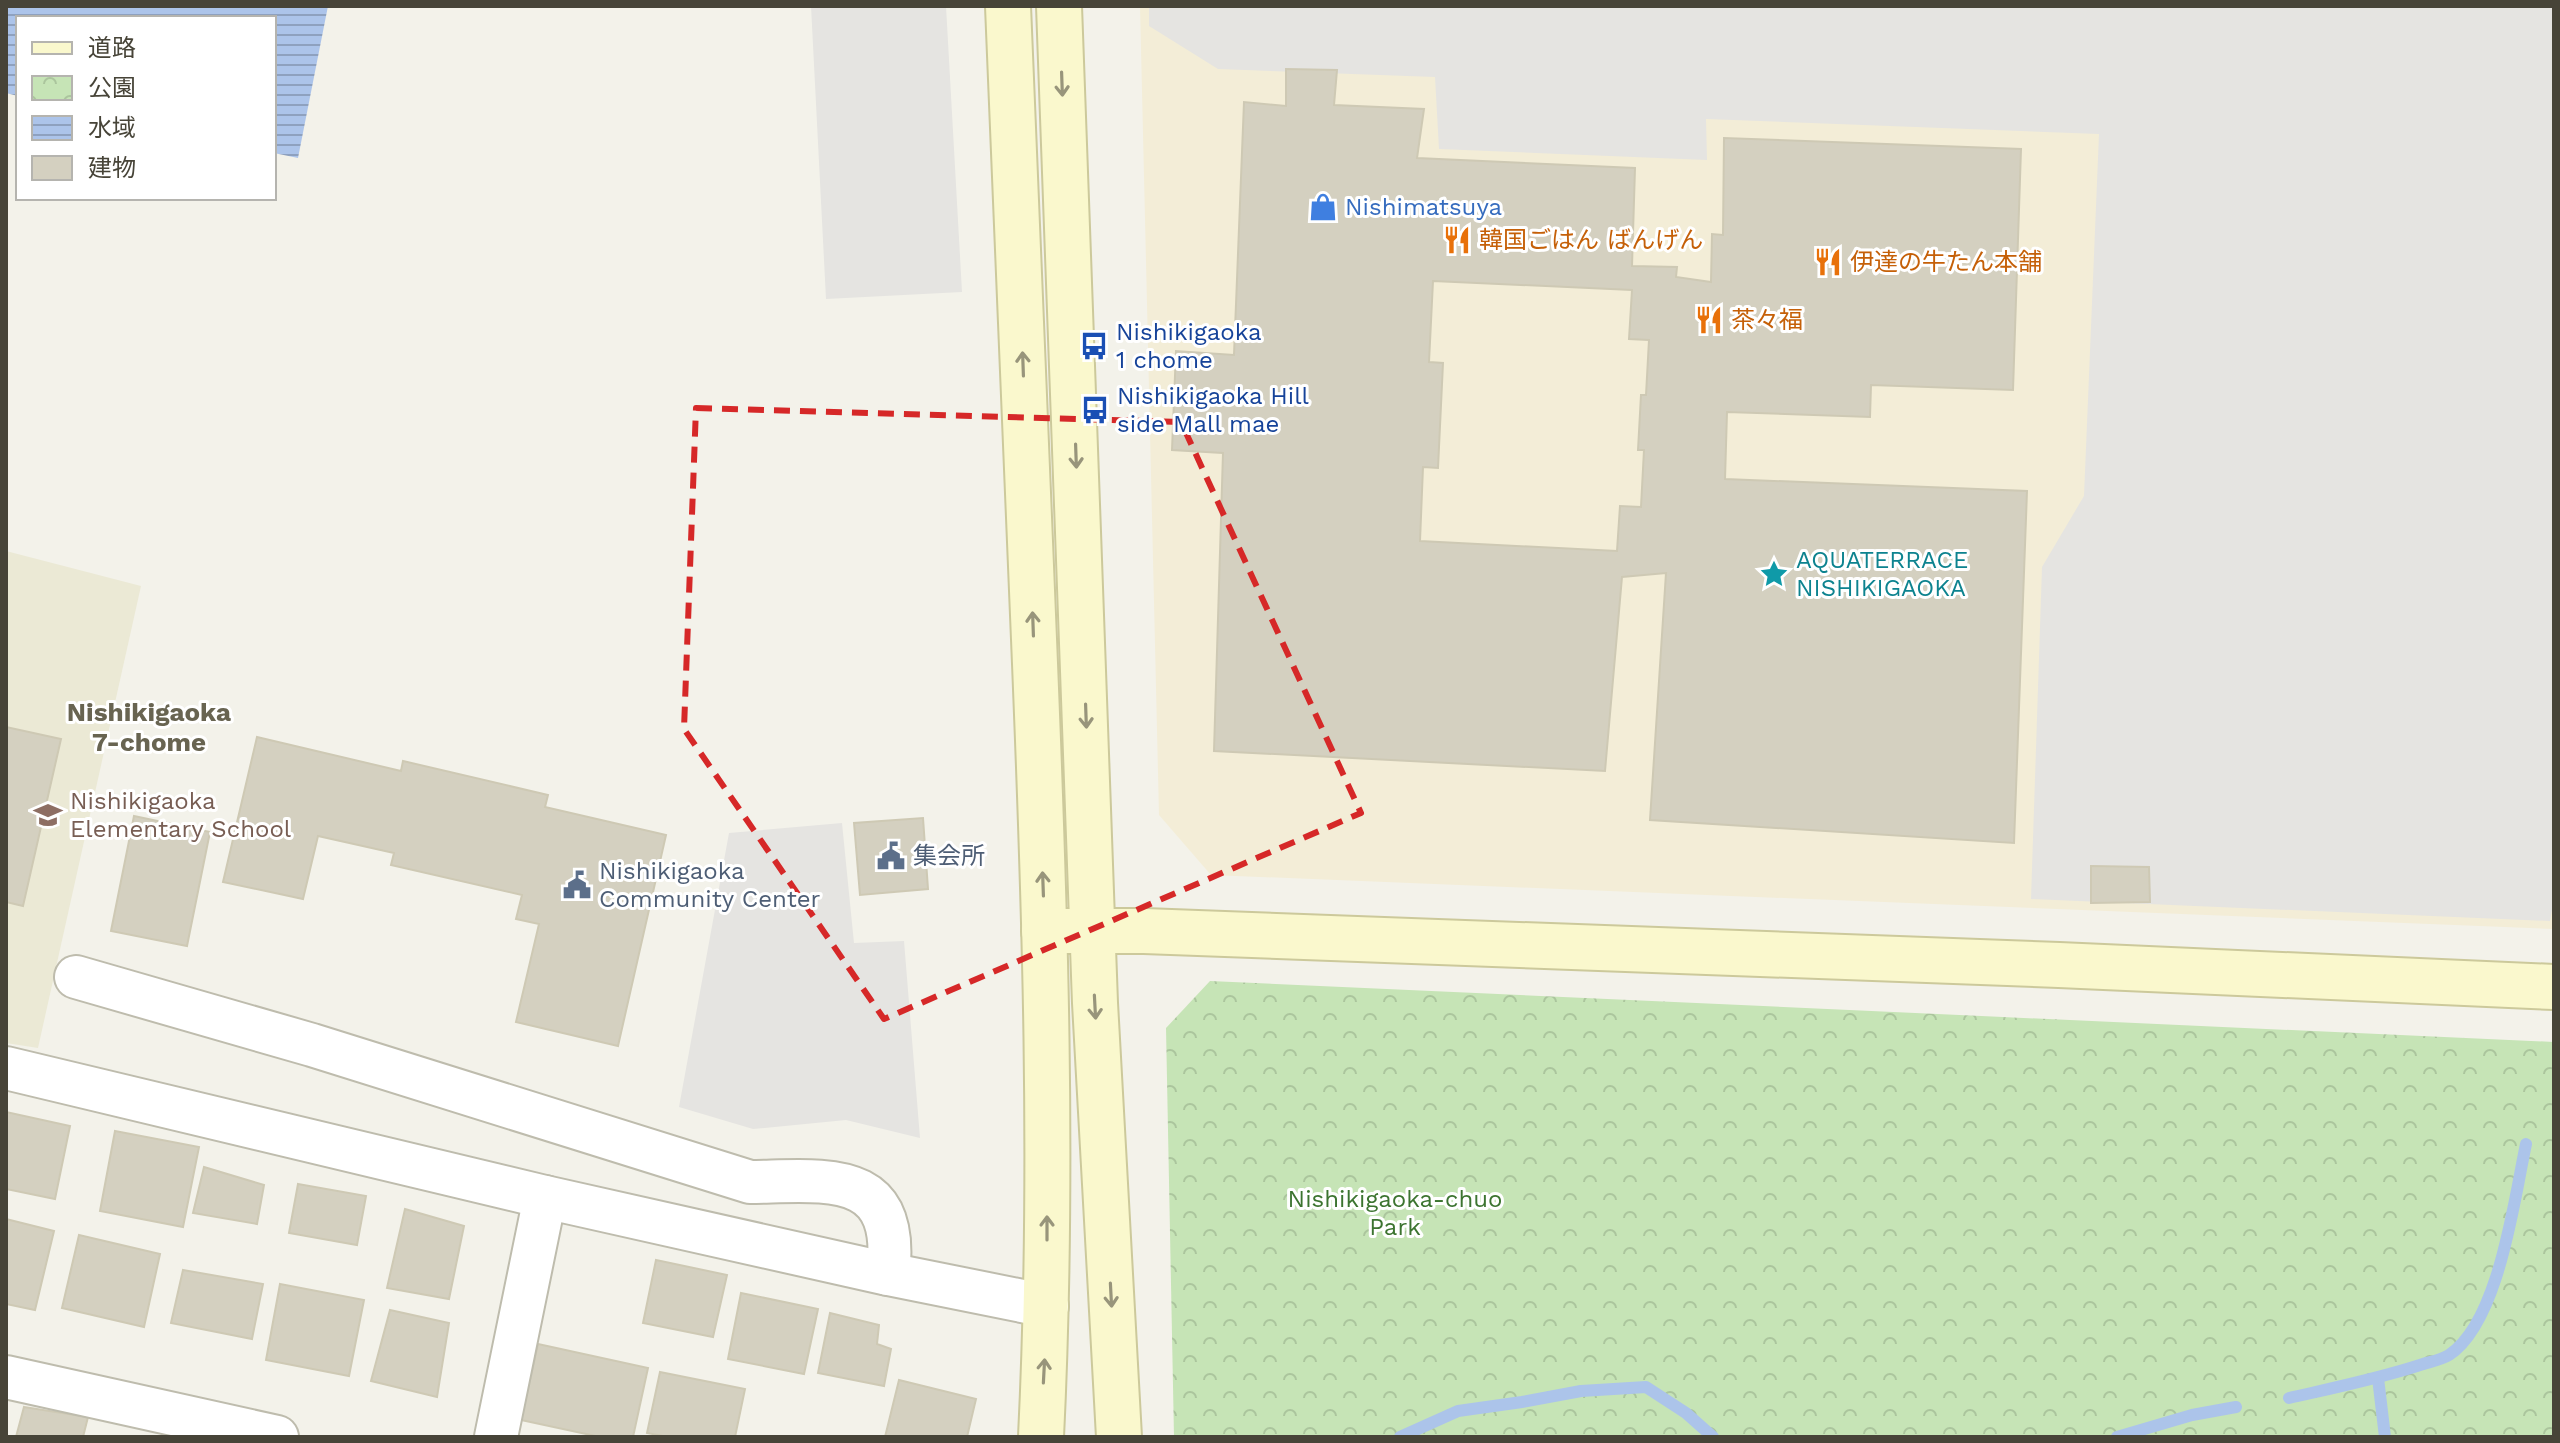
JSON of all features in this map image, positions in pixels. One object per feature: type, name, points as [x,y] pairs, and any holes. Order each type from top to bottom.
[{"type":"street","points":[[1008,6],[1044,931],[1047,1306],[1041,1437]]},
{"type":"street","points":[[1059,6],[1095,1003],[1119,1437]]},
{"type":"street","points":[[1044,931],[1093,930],[2059,965],[2554,987]]},
{"type":"street","points":[[76,977],[312,1045],[750,1182],[816,1181],[851,1185],[876,1202],[889,1229],[891,1252],[888,1274]]},
{"type":"street","points":[[6,1068],[545,1197],[888,1274],[1047,1306]]},
{"type":"street","points":[[496,1437],[545,1197]]},
{"type":"street","points":[[6,1377],[134,1422],[277,1437]]},
{"type":"highlighted area","points":[[696,408],[1181,422],[1361,813],[884,1019],[684,729]]},
{"type":"shaded area","points":[[811,6],[946,6],[962,292],[826,299]]},
{"type":"shaded area","points":[[1140,6],[2554,6],[2554,929],[1211,875],[1159,815]]},
{"type":"shaded area","points":[[1149,6],[2554,6],[2554,899],[2550,921],[2031,899],[2042,567],[2084,496],[2099,134],[1706,119],[1707,160],[1439,149],[1435,77],[1218,69],[1149,26]]},
{"type":"shaded area","name":"Nishikigaoka Elementary School","points":[[6,551],[141,586],[38,1048],[6,1043]]},
{"type":"shaded area","points":[[842,823],[854,943],[904,941],[920,1138],[846,1120],[753,1129],[679,1107],[729,833]]},
{"type":"green space","name":"Nishikigaoka-chuo Park","points":[[1210,981],[2554,1042],[2554,1437],[1174,1437],[1166,1028]]},
{"type":"water","points":[[6,6],[328,6],[298,158],[276,153],[276,16],[16,16],[16,96],[6,93]]},
{"type":"building","points":[[1286,69],[1337,70],[1334,105],[1424,109],[1417,158],[1635,168],[1632,266],[1677,267],[1676,277],[1711,282],[1712,234],[1723,235],[1724,138],[2021,149],[2013,390],[1871,385],[1870,417],[1727,412],[1725,479],[2027,491],[2014,843],[1650,820],[1666,573],[1622,577],[1605,771],[1214,751],[1223,453],[1172,450],[1176,351],[1234,355],[1244,102],[1286,106]],"holes":[[[1433,281],[1632,290],[1629,339],[1649,340],[1646,395],[1641,395],[1638,450],[1644,450],[1641,507],[1620,506],[1617,551],[1420,541],[1423,467],[1438,468],[1443,363],[1429,362]]]},
{"type":"building","points":[[6,727],[61,739],[23,906],[6,902]]},
{"type":"building","points":[[257,737],[401,771],[403,761],[548,795],[545,807],[666,835],[618,1046],[516,1022],[539,924],[516,919],[522,895],[391,865],[394,853],[318,836],[303,899],[223,882]]},
{"type":"building","points":[[134,816],[210,832],[187,946],[111,931]]},
{"type":"building","name":"集会所","points":[[923,818],[928,889],[860,895],[854,823]]},
{"type":"building","points":[[2091,866],[2149,867],[2150,902],[2091,903]]},
{"type":"building","points":[[6,1112],[70,1126],[55,1199],[6,1189]]},
{"type":"building","points":[[115,1131],[199,1147],[183,1227],[100,1211]]},
{"type":"building","points":[[204,1167],[264,1185],[257,1224],[193,1213]]},
{"type":"building","points":[[298,1184],[366,1196],[357,1245],[289,1233]]},
{"type":"building","points":[[405,1209],[464,1226],[449,1299],[387,1288]]},
{"type":"building","points":[[6,1219],[54,1231],[35,1310],[6,1304]]},
{"type":"building","points":[[79,1235],[160,1254],[144,1327],[62,1308]]},
{"type":"building","points":[[656,1260],[727,1275],[713,1337],[643,1323]]},
{"type":"building","points":[[183,1270],[263,1284],[252,1339],[171,1323]]},
{"type":"building","points":[[280,1284],[364,1300],[349,1376],[266,1360]]},
{"type":"building","points":[[741,1293],[818,1309],[804,1374],[728,1359]]},
{"type":"building","points":[[390,1310],[449,1323],[437,1397],[371,1381]]},
{"type":"building","points":[[830,1313],[879,1325],[877,1344],[891,1349],[884,1386],[818,1373]]},
{"type":"building","points":[[538,1344],[648,1368],[633,1437],[600,1437],[521,1420]]},
{"type":"building","points":[[660,1372],[745,1389],[735,1437],[668,1437],[647,1433]]},
{"type":"building","points":[[899,1380],[976,1399],[967,1437],[885,1437]]},
{"type":"building","points":[[24,1407],[88,1417],[83,1437],[16,1437]]},
{"type":"waterway","points":[[2289,1398],[2439,1360],[2466,1339],[2480,1316],[2502,1258],[2526,1144]]},
{"type":"waterway","points":[[2378,1378],[2385,1437]]},
{"type":"waterway","points":[[1400,1437],[1458,1411],[1581,1391],[1646,1387],[1686,1413],[1713,1437]]},
{"type":"waterway","points":[[2117,1437],[2192,1415],[2236,1407]]},
{"type":"place","name":"Nishimatsuya","points":[[1323,207]]},
{"type":"place","name":"韓国ごはん ばんげん","points":[[1457,240]]},
{"type":"place","name":"伊達の牛たん本舗","points":[[1828,262]]},
{"type":"place","name":"茶々福","points":[[1709,320]]},
{"type":"place","name":"Nishikigaoka 1 chome","points":[[1094,346]]},
{"type":"place","name":"Nishikigaoka Hill side Mall mae","points":[[1095,410]]},
{"type":"place","name":"AQUATERRACE NISHIKIGAOKA","points":[[1774,574]]},
{"type":"place","name":"Nishikigaoka Elementary School","points":[[48,815]]},
{"type":"place","name":"集会所","points":[[891,856]]},
{"type":"place","name":"Nishikigaoka Community Center","points":[[577,885]]},
{"type":"district","name":"Nishikigaoka 7-chome","points":[[149,727]]}]
